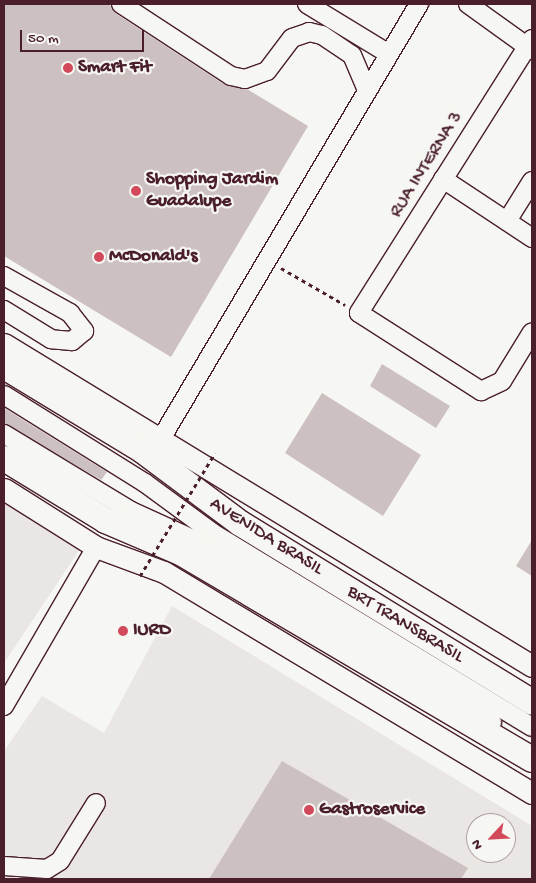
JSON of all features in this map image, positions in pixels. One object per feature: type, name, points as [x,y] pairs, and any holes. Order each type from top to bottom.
[{"type":"highway","name":"AVENIDA BRASIL","points":[[4,366],[142,450],[240,523],[532,702]]},
{"type":"highway","points":[[4,458],[105,520],[180,552],[532,759]]},
{"type":"main road","name":"AVENIDA BRASIL","points":[[4,344],[162,437],[532,666]]},
{"type":"main road","points":[[4,489],[96,547],[164,572],[532,793]]},
{"type":"street","points":[[121,4],[230,76],[245,79],[267,71],[292,38],[309,32],[322,35],[352,55],[367,90]]},
{"type":"street","points":[[307,4],[389,54]]},
{"type":"street","points":[[162,437],[419,4]]},
{"type":"street","points":[[468,4],[531,45]]},
{"type":"street","name":"RUA INTERNA 3","points":[[359,313],[443,179],[531,45]]},
{"type":"street","points":[[443,179],[532,238]]},
{"type":"street","points":[[507,221],[532,181]]},
{"type":"street","points":[[4,276],[70,313],[84,331],[72,341],[51,340],[4,310]]},
{"type":"street","points":[[359,313],[481,391],[502,381],[532,332]]},
{"type":"street","name":"BRT TRANSBRASIL","points":[[4,395],[145,483],[213,532],[532,727]]},
{"type":"street","name":"BRT TRANSBRASIL","points":[[4,434],[131,511],[210,547],[532,746]]},
{"type":"street","points":[[4,706],[96,547]]},
{"type":"street","points":[[4,866],[47,868],[60,861],[96,803]]},
{"type":"path","points":[[266,259],[359,313]]},
{"type":"path","points":[[140,576],[215,453]]},
{"type":"shaded area","points":[[4,503],[80,549],[4,663]]},
{"type":"shaded area","points":[[172,606],[511,813],[466,813],[466,863],[516,863],[516,816],[532,826],[532,879],[4,879],[4,751],[42,696],[104,733]]},
{"type":"building","name":"Shopping Jardim Guadalupe","points":[[4,4],[109,4],[115,13],[225,85],[247,89],[308,126],[171,357],[4,256]]},
{"type":"building","points":[[382,364],[450,406],[436,428],[370,386]]},
{"type":"building","points":[[322,393],[421,455],[383,516],[285,453]]},
{"type":"building","points":[[4,408],[107,472],[101,480],[4,423]]},
{"type":"building","points":[[532,540],[532,576],[516,566]]},
{"type":"building","name":"Gastroservice","points":[[282,761],[468,868],[461,879],[209,879]]},
{"type":"place","name":"Smart Fit","points":[[68,68]]},
{"type":"place","name":"Shopping Jardim Guadalupe","points":[[136,191]]},
{"type":"place","name":"McDonald's","points":[[99,257]]},
{"type":"place","name":"IURD","points":[[123,631]]},
{"type":"place","name":"Gastroservice","points":[[309,810]]}]
